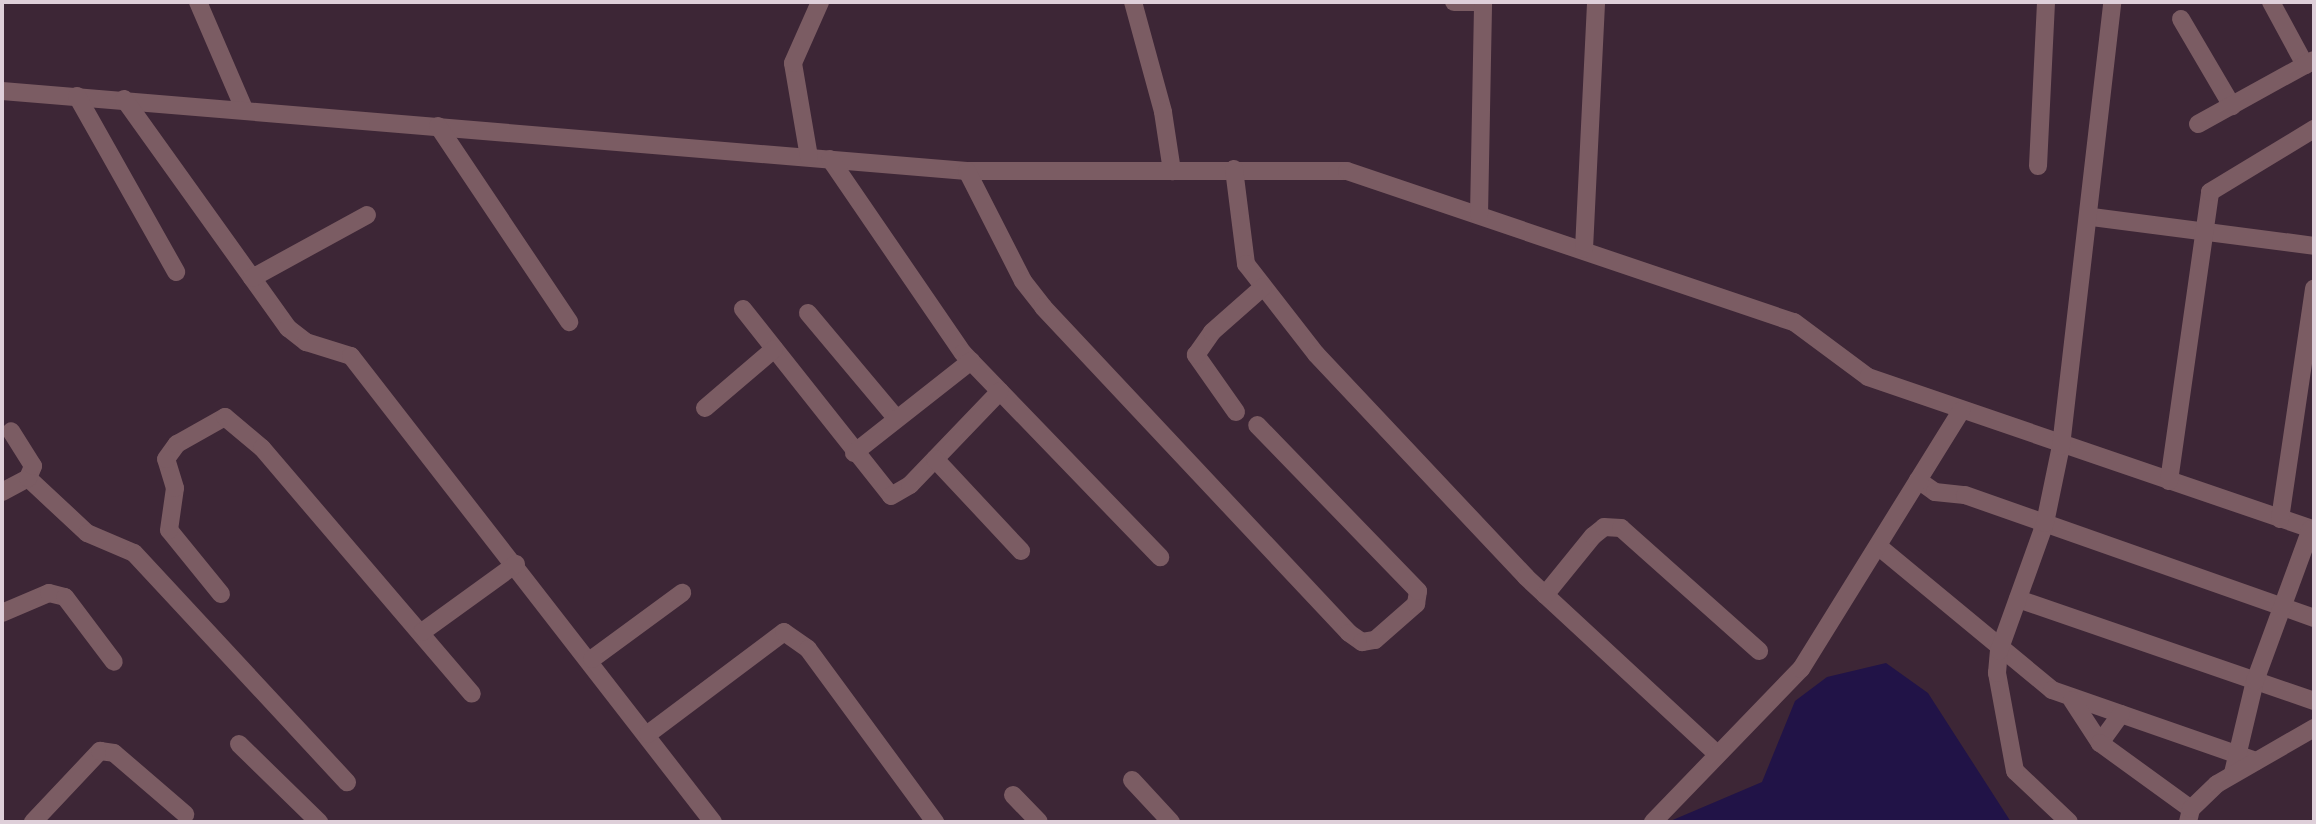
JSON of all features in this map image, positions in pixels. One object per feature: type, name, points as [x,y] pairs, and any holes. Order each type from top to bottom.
[{"type":"street","points":[[198,2],[244,109]]},
{"type":"street","points":[[809,157],[793,63],[820,2]]},
{"type":"street","points":[[1133,2],[1163,112],[1172,171]]},
{"type":"street","points":[[1454,2],[1483,2],[1479,215]]},
{"type":"street","points":[[1584,249],[1596,2]]},
{"type":"street","points":[[2038,166],[2046,2]]},
{"type":"street","points":[[2069,822],[2025,784],[2008,757],[1998,703],[1999,651],[2045,523],[2061,446],[2092,217],[2112,2]]},
{"type":"street","points":[[2198,124],[2310,63],[2271,2]]},
{"type":"street","points":[[2181,19],[2232,106]]},
{"type":"street","points":[[2,91],[438,125],[967,171],[1347,171],[1794,322],[1868,377],[2061,446],[2312,529],[2255,681],[2247,758]]},
{"type":"street","points":[[77,96],[176,272]]},
{"type":"street","points":[[124,99],[295,336],[351,356],[592,659],[713,822]]},
{"type":"street","points":[[438,125],[569,323]]},
{"type":"street","points":[[2169,481],[2204,231],[2205,205],[2217,184],[2314,129]]},
{"type":"street","points":[[830,159],[971,361],[1160,557]]},
{"type":"street","points":[[1234,169],[1242,248],[1263,287],[1315,354],[1545,595],[1715,752]]},
{"type":"street","points":[[967,171],[1023,281],[1043,307],[1349,633],[1362,642],[1376,640],[1416,604],[1418,591],[1257,425]]},
{"type":"street","points":[[252,278],[367,215]]},
{"type":"street","points":[[2092,217],[2314,246]]},
{"type":"street","points":[[1236,412],[1196,355],[1212,332],[1263,287]]},
{"type":"street","points":[[2280,519],[2296,422],[2309,370],[2314,288]]},
{"type":"street","points":[[743,309],[854,453],[891,496],[935,459],[1000,391]]},
{"type":"street","points":[[808,313],[897,419]]},
{"type":"street","points":[[705,408],[774,349]]},
{"type":"street","points":[[854,453],[971,361]]},
{"type":"street","points":[[1653,822],[1715,752],[1801,668],[1961,411]]},
{"type":"street","points":[[221,594],[169,530],[175,488],[166,459],[177,444],[225,416],[262,448],[422,632],[472,694]]},
{"type":"street","points":[[2296,422],[2314,428]]},
{"type":"street","points":[[2,492],[28,478],[33,466],[11,431]]},
{"type":"street","points":[[935,459],[1021,551]]},
{"type":"street","points":[[28,478],[87,533],[134,553],[347,782]]},
{"type":"street","points":[[1918,480],[1935,492],[2045,523],[2314,618]]},
{"type":"street","points":[[1545,595],[1593,536],[1613,526],[1636,539],[1759,651]]},
{"type":"street","points":[[1878,546],[1999,651],[2072,700],[2122,713],[2247,758]]},
{"type":"street","points":[[422,632],[516,564]]},
{"type":"street","points":[[2,613],[56,593],[73,605],[114,662]]},
{"type":"street","points":[[592,659],[682,593]]},
{"type":"street","points":[[2018,599],[2314,702]]},
{"type":"street","points":[[648,734],[784,632],[808,649],[935,822]]},
{"type":"street","points":[[2072,700],[2100,743],[2190,816],[2247,758],[2314,727]]},
{"type":"street","points":[[2100,743],[2122,713]]},
{"type":"street","points":[[239,744],[319,822]]},
{"type":"street","points":[[33,822],[100,751],[114,754],[185,814]]},
{"type":"street","points":[[1132,780],[1171,822]]},
{"type":"street","points":[[1013,795],[1038,822]]},
{"type":"shaded area","points":[[1886,663],[1928,693],[2011,822],[1668,822],[1762,782],[1795,701],[1827,677]]}]
